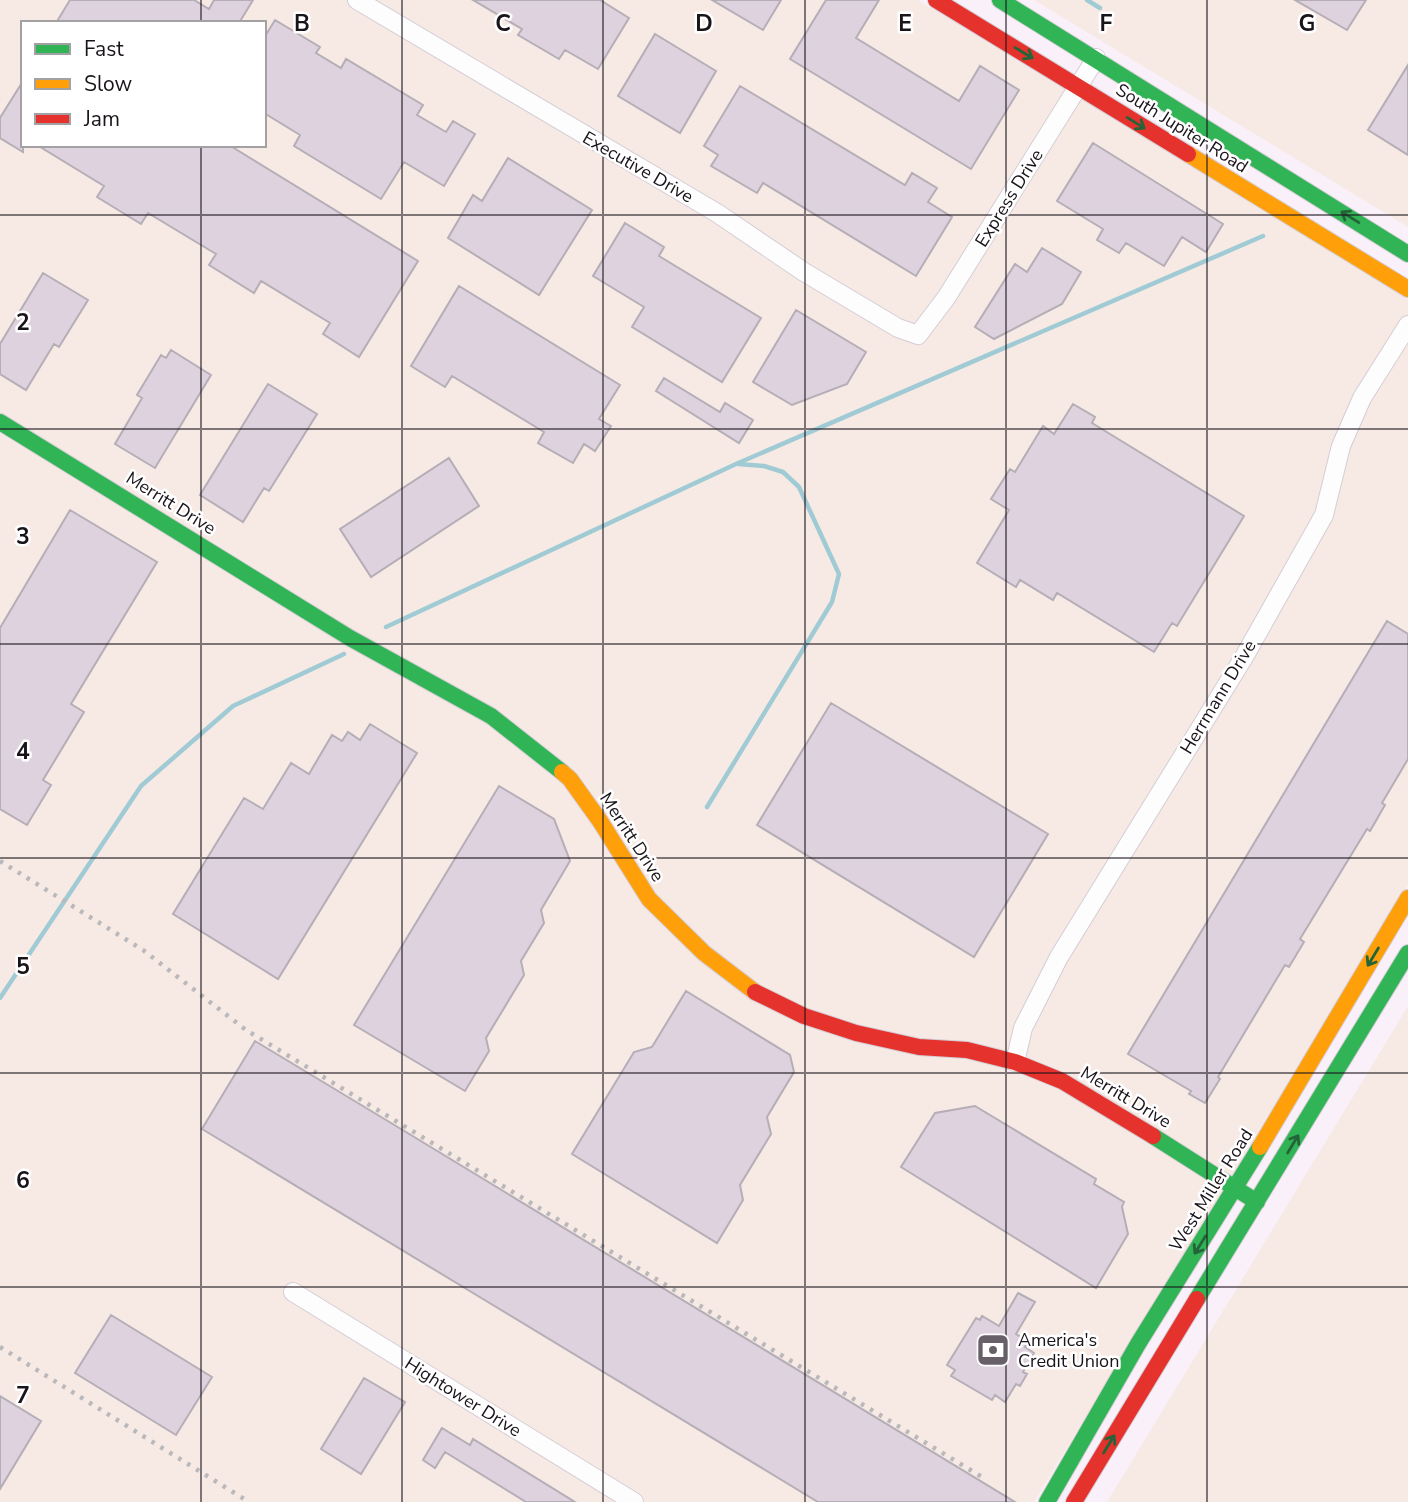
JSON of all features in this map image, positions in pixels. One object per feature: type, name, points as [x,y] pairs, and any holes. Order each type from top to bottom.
[{"type":"main road","name":"South Jupiter Road","points":[[936,0],[1408,289]]},
{"type":"main road","name":"South Jupiter Road","points":[[1000,0],[1408,254]]},
{"type":"main road","name":"Merritt Drive","points":[[0,422],[350,638],[491,716],[570,779],[649,899],[704,953],[754,992],[804,1016],[856,1033],[919,1047],[967,1050],[1015,1062],[1062,1081],[1257,1202]]},
{"type":"main road","name":"West Miller Road","points":[[1047,1502],[1138,1344],[1236,1187],[1408,898]]},
{"type":"main road","points":[[1074,1502],[1408,953]]},
{"type":"street","name":"Executive Drive","points":[[357,0],[717,213],[799,269],[886,321],[918,335]]},
{"type":"street","name":"Express Drive","points":[[918,335],[946,298],[1096,58]]},
{"type":"street","name":"Herrmann Drive","points":[[1015,1062],[1023,1028],[1059,957],[1244,657],[1324,515],[1341,446],[1362,398],[1408,326]]},
{"type":"street","name":"Hightower Drive","points":[[293,1292],[634,1502]]},
{"type":"shaded area","points":[[0,0],[918,0],[1408,298],[1408,885],[1034,1502],[0,1502]]},
{"type":"shaded area","points":[[1034,0],[1408,0],[1408,227]]},
{"type":"shaded area","points":[[1408,1006],[1408,1502],[1107,1502]]},
{"type":"building","points":[[70,0],[194,0],[209,9],[214,0],[253,0],[240,21],[57,21]]},
{"type":"building","points":[[473,0],[600,0],[629,18],[598,69],[565,50],[559,59],[518,35],[522,29]]},
{"type":"building","points":[[712,0],[781,0],[763,30]]},
{"type":"building","points":[[826,0],[879,0],[856,38],[959,101],[980,66],[1019,90],[971,169],[790,59]]},
{"type":"building","points":[[1295,0],[1366,0],[1347,30]]},
{"type":"building","points":[[275,20],[320,47],[316,53],[341,68],[346,59],[423,105],[417,115],[446,132],[453,121],[475,134],[444,186],[404,162],[381,199],[294,146],[300,135],[266,114],[266,35]]},
{"type":"building","points":[[655,34],[716,71],[680,133],[618,96]]},
{"type":"building","points":[[1408,65],[1408,155],[1368,130]]},
{"type":"building","points":[[21,84],[23,152],[0,138],[0,118]]},
{"type":"building","points":[[740,86],[905,185],[912,173],[937,188],[928,202],[952,217],[916,276],[763,183],[757,193],[711,166],[718,155],[704,146]]},
{"type":"building","points":[[1093,143],[1223,224],[1206,252],[1182,237],[1164,266],[1126,243],[1119,253],[1097,240],[1103,229],[1057,201]]},
{"type":"building","points":[[40,147],[232,147],[418,261],[359,357],[323,334],[330,323],[261,281],[254,293],[209,265],[216,254],[148,213],[141,224],[97,197],[104,186]]},
{"type":"building","points":[[508,158],[592,210],[539,295],[448,238],[473,195],[482,201]]},
{"type":"building","points":[[625,223],[664,247],[659,256],[761,318],[722,382],[632,327],[644,307],[593,276]]},
{"type":"building","points":[[1042,248],[1081,272],[1062,304],[994,339],[975,327],[1015,264],[1027,272]]},
{"type":"building","points":[[43,273],[88,300],[59,347],[54,344],[26,390],[0,374],[0,344]]},
{"type":"building","points":[[459,286],[620,385],[599,419],[611,426],[595,451],[584,444],[573,463],[538,443],[544,432],[452,376],[445,387],[411,366]]},
{"type":"building","points":[[796,310],[866,352],[847,384],[792,405],[753,382]]},
{"type":"building","points":[[171,350],[211,375],[155,468],[115,444],[142,398],[137,395],[161,355],[166,358]]},
{"type":"building","points":[[664,378],[720,412],[725,403],[753,420],[739,443],[656,391]]},
{"type":"building","points":[[268,384],[317,414],[269,491],[264,488],[243,522],[200,495]]},
{"type":"building","points":[[1073,404],[1095,417],[1092,423],[1244,516],[1177,626],[1172,623],[1154,652],[1057,593],[1053,600],[1020,580],[1016,587],[977,563],[1009,510],[991,499],[1010,469],[1015,472],[1043,426],[1054,434]]},
{"type":"building","points":[[449,458],[479,506],[371,577],[340,529]]},
{"type":"building","points":[[70,510],[157,562],[71,704],[84,712],[43,780],[51,785],[27,825],[0,809],[0,628]]},
{"type":"building","points":[[1387,621],[1408,634],[1408,759],[1382,803],[1385,805],[1370,831],[1367,829],[1300,939],[1304,942],[1289,967],[1285,965],[1205,1103],[1189,1094],[1191,1091],[1128,1054]]},
{"type":"building","points":[[831,703],[1048,834],[974,957],[757,825]]},
{"type":"building","points":[[370,724],[417,753],[278,979],[173,914],[244,798],[263,809],[291,763],[309,774],[332,735],[342,741],[348,732],[360,740]]},
{"type":"building","points":[[499,786],[554,819],[570,861],[541,910],[544,923],[521,961],[524,975],[486,1038],[489,1051],[465,1091],[354,1025]]},
{"type":"building","points":[[686,991],[790,1055],[794,1072],[767,1117],[771,1134],[740,1185],[743,1200],[717,1243],[572,1154],[634,1052],[652,1047]]},
{"type":"building","points":[[255,1041],[1015,1502],[818,1502],[202,1129]]},
{"type":"building","points":[[975,1106],[1096,1179],[1094,1184],[1124,1202],[1122,1207],[1128,1234],[1096,1288],[901,1167],[935,1113]]},
{"type":"building","name":"America's Credit Union","points":[[1018,1293],[1035,1302],[1016,1334],[1028,1341],[1025,1347],[1034,1353],[1023,1372],[1027,1374],[1020,1386],[1016,1384],[1005,1402],[995,1395],[992,1400],[951,1376],[955,1370],[947,1365],[976,1318],[980,1320],[982,1316],[999,1326]]},
{"type":"building","points":[[111,1315],[212,1377],[176,1435],[75,1373]]},
{"type":"building","points":[[364,1378],[405,1402],[361,1474],[321,1449]]},
{"type":"building","points":[[0,1396],[41,1421],[0,1489]]},
{"type":"building","points":[[442,1428],[470,1445],[473,1439],[575,1502],[526,1502],[445,1452],[435,1468],[423,1460]]},
{"type":"waterway","points":[[1087,0],[1100,8]]},
{"type":"waterway","points":[[386,627],[736,464],[1263,236]]},
{"type":"waterway","points":[[707,807],[832,602],[839,574],[799,487],[783,472],[764,466],[738,464]]},
{"type":"waterway","points":[[0,998],[141,786],[233,706],[344,654]]},
{"type":"railway","points":[[0,861],[143,950],[246,1030],[982,1477]]},
{"type":"railway","points":[[0,1347],[249,1502]]},
{"type":"traffic: fast","points":[[1000,0],[1408,254]]},
{"type":"traffic: fast","points":[[0,422],[350,638],[491,716],[562,772]]},
{"type":"traffic: fast","points":[[1197,1299],[1408,953]]},
{"type":"traffic: fast","points":[[1153,1136],[1257,1202]]},
{"type":"traffic: fast","points":[[1047,1502],[1138,1344],[1260,1147]]},
{"type":"traffic: slow","points":[[1188,154],[1408,289]]},
{"type":"traffic: slow","points":[[562,772],[600,821],[649,899],[704,953],[755,992]]},
{"type":"traffic: slow","points":[[1260,1147],[1408,898]]},
{"type":"traffic: jam","points":[[936,0],[1188,154]]},
{"type":"traffic: jam","points":[[755,992],[804,1016],[856,1033],[919,1047],[967,1050],[1015,1062],[1062,1081],[1153,1136]]},
{"type":"traffic: jam","points":[[1074,1502],[1197,1299]]},
{"type":"place","name":"America's Credit Union","points":[[993,1350]]}]
